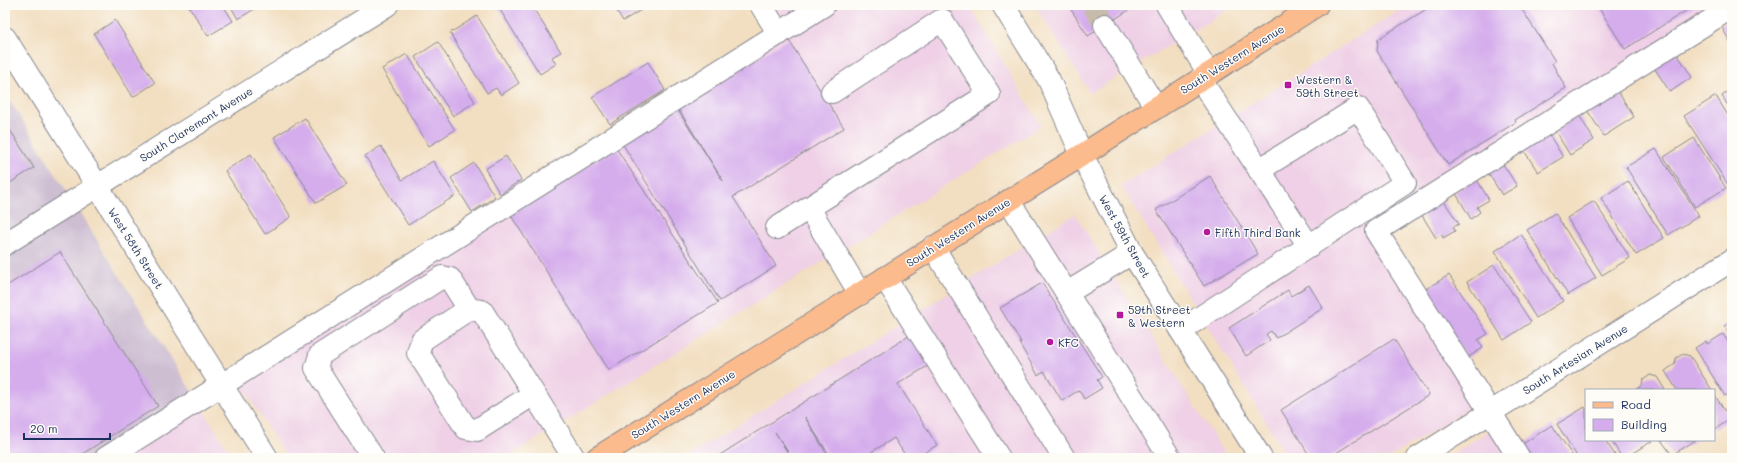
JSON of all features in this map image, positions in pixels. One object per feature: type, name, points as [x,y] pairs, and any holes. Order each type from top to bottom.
[{"type":"main road","name":"South Western Avenue","points":[[597,458],[1009,201],[1318,5]]},
{"type":"street","name":"South Claremont Avenue","points":[[5,244],[387,5]]},
{"type":"street","points":[[761,5],[779,34]]},
{"type":"street","points":[[106,458],[221,384],[824,5]]},
{"type":"street","name":"West 59th Street","points":[[1003,5],[1049,80],[1082,155],[1132,253],[1262,458]]},
{"type":"street","points":[[1167,5],[1204,77],[1259,170],[1309,246]]},
{"type":"street","points":[[1519,458],[1376,231],[1732,7]]},
{"type":"street","points":[[777,228],[989,94],[942,20],[832,92]]},
{"type":"street","points":[[1105,25],[1156,108]]},
{"type":"street","name":"West 58th Street","points":[[5,38],[267,458]]},
{"type":"street","points":[[1181,330],[1406,183],[1358,108],[1259,170]]},
{"type":"street","points":[[1009,201],[1170,458]]},
{"type":"street","points":[[809,208],[860,294]]},
{"type":"street","points":[[933,247],[1064,458]]},
{"type":"street","points":[[1067,293],[1132,253]]},
{"type":"street","name":"South Artesian Avenue","points":[[1418,458],[1732,260]]},
{"type":"street","points":[[373,458],[316,368],[320,355],[442,277],[450,279],[469,309]]},
{"type":"street","points":[[885,278],[999,458]]},
{"type":"street","points":[[534,394],[477,430],[466,428],[418,353],[422,340],[469,309],[482,311],[534,394],[574,458]]},
{"type":"shaded area","points":[[761,5],[969,5],[1041,126],[506,458],[287,458],[235,375],[779,34]]},
{"type":"shaded area","points":[[1035,5],[1236,5],[1090,93]]},
{"type":"shaded area","points":[[1408,5],[1732,5],[1376,231],[1482,400],[1389,458],[1288,458],[1121,186]]},
{"type":"shaded area","points":[[5,93],[197,400],[106,458],[5,458]]},
{"type":"shaded area","points":[[1075,214],[1227,458],[685,458]]},
{"type":"shaded area","points":[[197,400],[233,458],[106,458]]},
{"type":"shaded area","points":[[1498,425],[1519,458],[1447,458]]},
{"type":"building","points":[[188,5],[223,5],[233,21],[208,36]]},
{"type":"building","points":[[230,5],[261,5],[238,19]]},
{"type":"building","points":[[497,5],[531,5],[561,52],[552,57],[556,64],[540,74]]},
{"type":"building","points":[[613,5],[649,5],[623,21]]},
{"type":"building","points":[[1068,5],[1137,5],[1088,36]]},
{"type":"building","points":[[1433,5],[1519,5],[1555,61],[1552,63],[1566,88],[1448,165],[1377,51],[1378,39]]},
{"type":"building","points":[[1597,5],[1695,5],[1625,49]]},
{"type":"building","points":[[477,16],[519,83],[501,95],[496,88],[487,93],[450,33]]},
{"type":"building","points":[[1732,19],[1732,45],[1721,26]]},
{"type":"building","points":[[115,20],[155,83],[133,97],[94,34]]},
{"type":"building","points":[[788,39],[844,128],[733,197],[776,266],[720,301],[622,143],[677,109],[723,181],[678,108]]},
{"type":"building","points":[[438,42],[475,102],[453,116],[415,57]]},
{"type":"building","points":[[1676,52],[1692,77],[1670,92],[1653,66]]},
{"type":"building","points":[[407,54],[455,130],[429,146],[382,69]]},
{"type":"building","points":[[648,62],[665,90],[610,124],[592,97]]},
{"type":"building","points":[[1732,89],[1732,112],[1722,96]]},
{"type":"building","points":[[1617,90],[1634,117],[1604,136],[1587,110]]},
{"type":"building","points":[[1716,96],[1732,122],[1732,191],[1684,116]]},
{"type":"building","points":[[1579,115],[1594,140],[1570,155],[1555,131]]},
{"type":"building","points":[[305,118],[347,185],[316,203],[274,137]]},
{"type":"building","points":[[5,122],[34,168],[5,186]]},
{"type":"building","points":[[1548,133],[1563,157],[1538,172],[1523,149]]},
{"type":"building","points":[[1694,138],[1726,188],[1695,207],[1664,157]]},
{"type":"building","points":[[381,146],[402,180],[433,161],[455,196],[408,225],[365,156]]},
{"type":"building","points":[[616,148],[718,303],[609,370],[510,214]]},
{"type":"building","points":[[1656,149],[1699,216],[1668,235],[1626,167]]},
{"type":"building","points":[[251,154],[291,217],[265,234],[225,171]]},
{"type":"building","points":[[506,156],[521,180],[500,194],[485,169]]},
{"type":"building","points":[[1501,161],[1517,186],[1502,195],[1487,171]]},
{"type":"building","points":[[474,163],[495,197],[472,212],[451,178]]},
{"type":"building","name":"Fifth Third Bank","points":[[1210,176],[1258,254],[1204,286],[1156,210]]},
{"type":"building","points":[[1476,178],[1489,200],[1477,207],[1480,212],[1471,219],[1455,192]]},
{"type":"building","points":[[1628,181],[1664,238],[1636,255],[1601,198]]},
{"type":"building","points":[[1442,198],[1459,224],[1453,227],[1455,231],[1443,238],[1442,234],[1436,238],[1420,212]]},
{"type":"building","points":[[1594,201],[1630,258],[1602,275],[1567,218]]},
{"type":"building","points":[[1555,213],[1596,278],[1568,295],[1527,230]]},
{"type":"building","points":[[1521,234],[1563,301],[1536,318],[1495,251]]},
{"type":"building","points":[[60,252],[158,406],[76,458],[5,458],[5,287]]},
{"type":"building","points":[[1494,265],[1531,322],[1504,340],[1467,282]]},
{"type":"building","points":[[1449,275],[1488,334],[1478,340],[1483,348],[1467,358],[1424,290]]},
{"type":"building","name":"KFC","points":[[1042,283],[1102,377],[1097,380],[1102,388],[1084,399],[1079,390],[1062,401],[1044,371],[1038,375],[1019,343],[1021,342],[1000,308]]},
{"type":"building","points":[[1309,285],[1323,308],[1276,338],[1271,331],[1266,334],[1270,340],[1246,356],[1229,328],[1288,290],[1291,296]]},
{"type":"building","points":[[1732,321],[1732,339],[1724,326]]},
{"type":"building","points":[[912,334],[931,364],[898,384],[937,445],[924,453],[927,458],[907,458],[894,438],[862,458],[831,458],[805,417],[829,458],[792,458],[775,432],[791,458],[715,458]]},
{"type":"building","points":[[1723,334],[1732,348],[1732,391],[1725,396],[1695,348],[1706,341],[1707,344]]},
{"type":"building","points":[[1394,339],[1429,395],[1328,458],[1311,458],[1281,410]]},
{"type":"building","points":[[1683,354],[1690,356],[1711,389],[1676,389],[1665,371],[1675,364],[1676,358]]},
{"type":"building","points":[[1650,375],[1657,377],[1664,389],[1637,389],[1642,386],[1643,380]]},
{"type":"building","points":[[1715,396],[1730,419],[1715,429]]},
{"type":"building","points":[[1585,407],[1585,441],[1606,441],[1617,458],[1578,458],[1557,424]]},
{"type":"building","points":[[1552,425],[1574,458],[1529,458],[1521,445]]},
{"type":"building","points":[[1612,441],[1652,441],[1624,458],[1622,458]]},
{"type":"building","points":[[1662,441],[1694,441],[1672,455]]},
{"type":"tunnel","points":[[1093,5],[1105,25]]},
{"type":"place","name":"Western & 59th Street","points":[[1288,85]]},
{"type":"place","name":"Fifth Third Bank","points":[[1207,232]]},
{"type":"place","name":"59th Street & Western","points":[[1120,315]]},
{"type":"place","name":"KFC","points":[[1050,342]]}]
